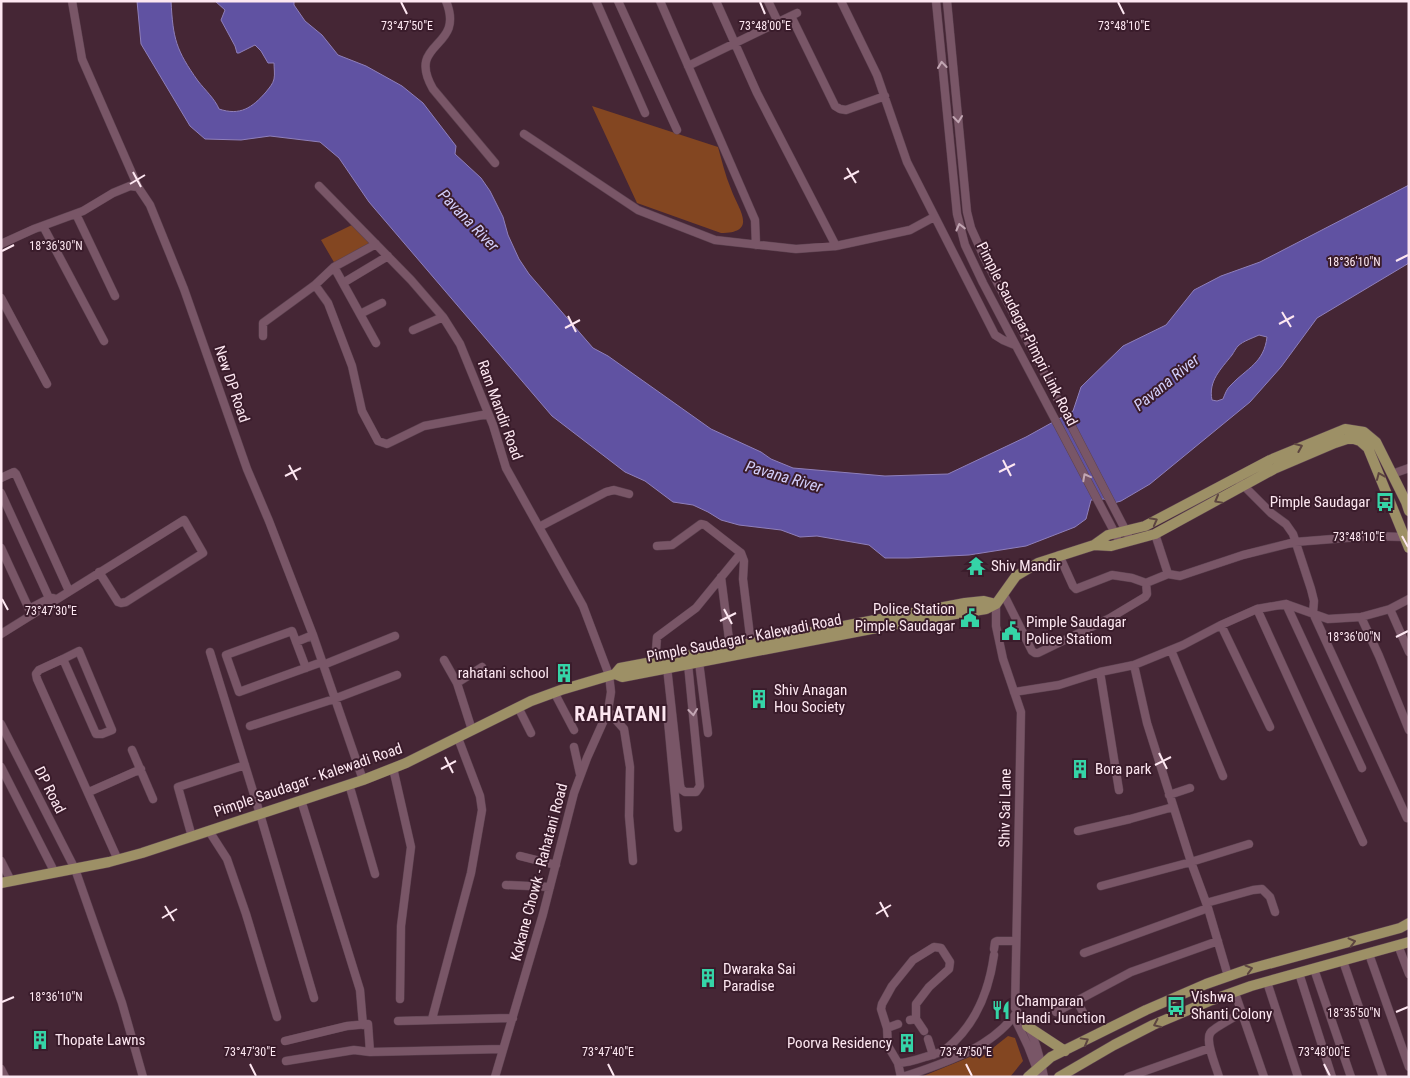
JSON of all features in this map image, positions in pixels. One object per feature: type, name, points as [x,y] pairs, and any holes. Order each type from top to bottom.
[{"type":"main road","points":[[1094,545],[1108,534],[1145,526],[1275,458],[1346,429],[1364,432],[1371,436],[1379,448],[1407,506]]},
{"type":"main road","points":[[996,604],[1016,576],[1026,568],[1059,555],[1094,545],[1111,546],[1155,534],[1274,469],[1347,439],[1364,443],[1370,453],[1409,548]]},
{"type":"main road","name":"Pimple Saudagar - Kalewadi Road","points":[[6,882],[118,860],[362,780],[458,738],[518,707],[554,692],[612,675],[620,668],[688,664],[965,603],[984,601],[996,604]]},
{"type":"main road","name":"Pimple Saudagar - Kalewadi Road","points":[[661,665],[750,644],[830,633]]},
{"type":"main road","points":[[1028,1077],[1041,1072],[1051,1057],[1146,1010],[1228,976],[1406,926]]},
{"type":"main road","points":[[1059,1077],[1097,1054],[1153,1025],[1212,1000],[1298,973],[1405,944]]},
{"type":"main road","points":[[1027,1026],[1065,1051]]},
{"type":"street","name":"New DP Road","points":[[72,1],[82,58],[138,187],[150,205],[182,285],[247,469],[313,635],[362,780]]},
{"type":"street","points":[[446,1],[449,27],[445,37],[426,57],[427,76],[433,89],[494,163]]},
{"type":"street","points":[[596,1],[645,113]]},
{"type":"street","points":[[618,1],[677,130]]},
{"type":"street","points":[[660,1],[755,220],[756,245]]},
{"type":"street","points":[[716,1],[756,93],[836,246]]},
{"type":"street","points":[[768,1],[778,22]]},
{"type":"street","points":[[841,1],[865,49],[885,96],[907,162],[934,217],[995,335],[1016,344]]},
{"type":"street","points":[[936,2],[947,1]]},
{"type":"street","name":"Pimple Saudagar-Pimpri Link Road","points":[[947,1],[967,212],[977,243],[1131,540]]},
{"type":"street","name":"Pimple Saudagar-Pimpri Link Road","points":[[936,2],[956,214],[965,245],[1119,544]]},
{"type":"street","points":[[688,66],[734,42],[794,15],[835,106],[840,110],[846,110],[885,96]]},
{"type":"street","points":[[524,134],[638,210],[715,240],[796,249],[836,246],[910,230],[934,217]]},
{"type":"street","points":[[1,244],[76,214],[112,193],[130,186],[138,187]]},
{"type":"street","name":"Ram Mandir Road","points":[[319,186],[412,280],[443,317],[460,344],[493,425],[506,468],[583,606],[612,675]]},
{"type":"street","points":[[76,214],[116,296]]},
{"type":"street","points":[[43,226],[104,341]]},
{"type":"street","points":[[950,248],[977,243]]},
{"type":"street","points":[[263,336],[263,323],[315,285],[334,267],[376,244]]},
{"type":"street","points":[[343,283],[388,256]]},
{"type":"street","points":[[334,267],[376,343]]},
{"type":"street","points":[[315,285],[328,303],[352,366],[362,411],[378,441],[387,444],[424,426],[488,414]]},
{"type":"street","points":[[1,298],[47,384]]},
{"type":"street","points":[[360,314],[382,303]]},
{"type":"street","points":[[413,330],[443,317]]},
{"type":"street","points":[[1392,474],[1409,468]]},
{"type":"street","points":[[1,478],[14,472],[16,474],[68,590]]},
{"type":"street","points":[[1236,477],[1271,514],[1286,524],[1293,534],[1311,589],[1314,601],[1313,613],[1407,818]]},
{"type":"street","points":[[539,527],[606,492],[614,490],[629,494]]},
{"type":"street","points":[[1,493],[49,601]]},
{"type":"street","points":[[1,500],[49,601]]},
{"type":"street","points":[[1,634],[49,601],[184,520],[203,553],[126,602],[121,603],[118,602],[100,572]]},
{"type":"street","points":[[657,546],[672,545],[701,524],[705,525],[741,553],[744,561],[743,579],[750,644]]},
{"type":"street","points":[[1155,534],[1168,574]]},
{"type":"street","points":[[1059,555],[1073,586],[1076,588],[1112,575],[1132,578],[1146,583],[1168,574],[1180,576],[1242,555],[1295,542],[1366,536],[1406,537]]},
{"type":"street","points":[[1,548],[29,609],[49,601]]},
{"type":"street","points":[[688,664],[700,786],[696,792],[685,792],[681,789],[657,637],[696,608],[741,553]]},
{"type":"street","points":[[721,577],[730,648]]},
{"type":"street","points":[[1003,593],[1034,654],[1110,618],[1145,597],[1147,594],[1146,583]]},
{"type":"street","points":[[1014,692],[1058,686],[1100,672],[1134,665],[1171,650],[1258,609],[1286,604],[1328,619],[1361,617],[1390,609],[1409,599]]},
{"type":"street","name":"Shiv Sai Lane","points":[[996,604],[996,626],[1002,659],[1021,712],[1015,1005],[1018,1014],[1017,1023],[1041,1072]]},
{"type":"street","points":[[1286,604],[1362,768]]},
{"type":"street","points":[[1258,609],[1364,842]]},
{"type":"street","points":[[1390,609],[1409,652]]},
{"type":"street","points":[[1361,617],[1409,730]]},
{"type":"street","points":[[1221,625],[1270,727]]},
{"type":"street","points":[[306,668],[292,631],[226,655],[239,692],[322,663],[395,636]]},
{"type":"street","points":[[296,642],[313,635]]},
{"type":"street","points":[[1171,650],[1223,776]]},
{"type":"street","points":[[63,659],[96,734],[112,730],[79,651],[39,670],[36,674],[36,679],[89,792],[118,860]]},
{"type":"street","points":[[210,652],[314,998]]},
{"type":"street","points":[[444,660],[457,683],[472,730]]},
{"type":"street","points":[[699,662],[708,733]]},
{"type":"street","points":[[661,665],[678,828]]},
{"type":"street","points":[[1134,665],[1147,723],[1191,862],[1207,905],[1228,976]]},
{"type":"street","points":[[457,683],[482,667]]},
{"type":"street","points":[[1100,672],[1119,790]]},
{"type":"street","points":[[250,726],[334,699],[397,675]]},
{"type":"street","name":"Kokane Chowk - Rahatani Road","points":[[495,1077],[550,887],[574,793],[608,711],[612,675]]},
{"type":"street","points":[[554,692],[574,730]]},
{"type":"street","points":[[518,707],[531,733]]},
{"type":"street","points":[[608,711],[624,729],[630,767],[630,816],[633,861]]},
{"type":"street","name":"DP Road","points":[[1,724],[75,868],[122,1003],[143,1077]]},
{"type":"street","points":[[432,1019],[471,873],[482,810],[480,796],[458,738]]},
{"type":"street","points":[[574,747],[580,776]]},
{"type":"street","points":[[132,750],[153,799]]},
{"type":"street","points":[[192,837],[178,788],[245,765]]},
{"type":"street","points":[[1,767],[55,873]]},
{"type":"street","points":[[393,768],[411,847],[400,932],[400,999]]},
{"type":"street","points":[[89,792],[141,769]]},
{"type":"street","points":[[349,784],[375,874]]},
{"type":"street","points":[[1169,794],[1190,788]]},
{"type":"street","points":[[301,800],[360,990],[363,1025]]},
{"type":"street","points":[[1078,831],[1174,807]]},
{"type":"street","points":[[209,831],[227,859],[246,914],[277,1017]]},
{"type":"street","points":[[1101,886],[1249,844]]},
{"type":"street","points":[[520,856],[556,865]]},
{"type":"street","points":[[1,861],[6,882]]},
{"type":"street","points":[[506,885],[550,887]]},
{"type":"street","points":[[1084,953],[1207,905],[1253,890],[1262,889],[1270,897],[1276,912]]},
{"type":"street","points":[[898,1063],[911,1062],[945,1050],[970,1024],[978,1012],[991,974],[996,941],[1016,941]]},
{"type":"street","points":[[1056,1012],[1131,972],[1218,941]]},
{"type":"street","points":[[1405,944],[1409,974]]},
{"type":"street","points":[[924,1030],[913,1020],[916,1004],[929,987],[950,967],[950,962],[944,952],[938,947],[928,950],[914,960],[887,994],[882,1004],[881,1009],[887,1028],[888,1046],[898,1063],[902,1077],[981,1045],[1004,1029],[1018,1014],[1027,1026],[1041,1072]]},
{"type":"street","points":[[1369,954],[1409,1067]]},
{"type":"street","points":[[1343,961],[1383,1077]]},
{"type":"street","points":[[1314,969],[1351,1077]]},
{"type":"street","points":[[1298,973],[1332,1077]]},
{"type":"street","points":[[1267,982],[1298,1077]]},
{"type":"street","points":[[1234,993],[1264,1077]]},
{"type":"street","points":[[1077,1001],[1086,1018]]},
{"type":"street","points":[[1219,1077],[1208,1038],[1211,1032],[1242,1013]]},
{"type":"street","points":[[398,1021],[513,1018]]},
{"type":"street","points":[[285,1041],[347,1026],[368,1024],[370,1052]]},
{"type":"street","points":[[887,1028],[898,1024]]},
{"type":"street","points":[[928,1039],[933,1055]]},
{"type":"street","points":[[1128,1077],[1210,1048]]},
{"type":"street","points":[[286,1061],[354,1050],[370,1052],[503,1049]]},
{"type":"street","points":[[1,1069],[5,1077]]},
{"type":"shaded area","points":[[592,106],[718,147],[727,178],[743,218],[743,224],[740,229],[721,233],[637,203]]},
{"type":"shaded area","points":[[354,224],[374,243],[335,264],[321,240]]},
{"type":"shaded area","points":[[1008,1036],[1015,1038],[1023,1061],[1010,1077],[921,1077],[977,1054],[979,1059]]},
{"type":"water","name":"Pavana River","points":[[137,1],[171,1],[177,44],[185,61],[219,109],[233,112],[239,111],[251,106],[271,86],[274,77],[274,63],[268,63],[255,45],[237,53],[221,20],[225,10],[215,1],[294,1],[294,5],[305,21],[322,35],[338,55],[366,66],[402,86],[423,103],[456,146],[455,154],[481,178],[490,191],[503,217],[508,235],[519,259],[529,274],[593,348],[608,356],[711,429],[793,468],[885,476],[948,474],[1026,437],[1073,411],[1081,387],[1123,346],[1166,325],[1194,290],[1221,276],[1260,262],[1409,185],[1409,263],[1317,318],[1281,367],[1250,402],[1150,484],[1121,501],[1110,504],[1104,499],[1091,500],[1086,519],[1075,527],[1026,546],[969,555],[885,558],[869,545],[817,536],[800,537],[781,530],[739,525],[721,520],[693,505],[673,502],[645,481],[625,472],[552,416],[369,202],[339,158],[320,142],[270,136],[241,140],[205,139],[190,126],[141,44]],"holes":[[[1259,335],[1267,337],[1259,359],[1230,386],[1223,399],[1212,400],[1211,393],[1214,381],[1237,347]]]},
{"type":"place","name":"Pimple Saudagar","points":[[1385,502]]},
{"type":"place","name":"Shiv Mandir","points":[[976,566]]},
{"type":"place","name":"Police Station Pimple Saudagar","points":[[970,618]]},
{"type":"place","name":"Pimple Saudagar Police Statiom","points":[[1011,631]]},
{"type":"place","name":"rahatani school","points":[[564,673]]},
{"type":"place","name":"Shiv Anagan Hou Society","points":[[759,699]]},
{"type":"place","name":"Bora park","points":[[1080,769]]},
{"type":"place","name":"Dwaraka Sai Paradise","points":[[708,978]]},
{"type":"place","name":"Vishwa Shanti Colony","points":[[1176,1006]]},
{"type":"place","name":"Champaran Handi Junction","points":[[1001,1010]]},
{"type":"place","name":"Thopate Lawns","points":[[40,1040]]},
{"type":"place","name":"Poorva Residency","points":[[907,1043]]},
{"type":"district","name":"RAHATANI","points":[[621,714]]}]
